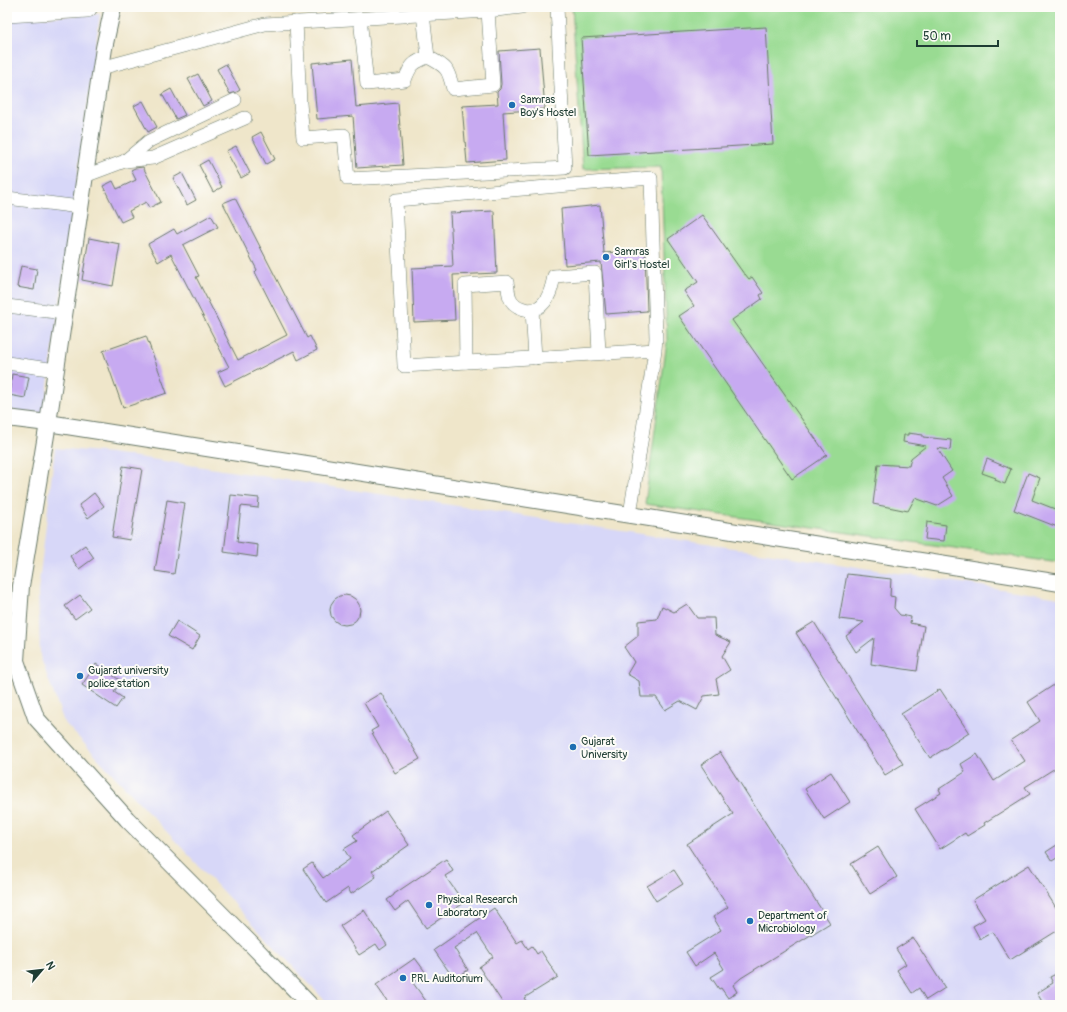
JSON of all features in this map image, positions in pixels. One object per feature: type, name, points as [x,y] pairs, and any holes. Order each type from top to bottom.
[{"type":"main road","points":[[7,12],[87,7]]},
{"type":"street","points":[[113,7],[101,68],[48,423],[21,586],[16,661],[36,718],[127,819],[310,1005]]},
{"type":"street","points":[[101,68],[265,24],[488,11],[522,7]]},
{"type":"street","points":[[296,22],[303,138],[344,135],[348,179],[565,168],[557,7]]},
{"type":"street","points":[[360,18],[367,84],[406,80],[409,69],[418,61],[428,57],[444,65],[450,77],[453,89],[493,86],[488,11]]},
{"type":"street","points":[[423,14],[428,57]]},
{"type":"street","points":[[125,161],[149,141],[235,100]]},
{"type":"street","points":[[85,176],[125,161],[153,158],[245,118]]},
{"type":"street","points":[[630,515],[655,350],[656,338],[651,178],[396,200],[404,366],[655,350]]},
{"type":"street","points":[[7,198],[80,207]]},
{"type":"street","points":[[466,362],[465,285],[507,282],[510,299],[519,308],[532,310],[540,307],[550,293],[554,276],[595,273],[598,353]]},
{"type":"street","points":[[7,306],[64,313]]},
{"type":"street","points":[[532,310],[535,358]]},
{"type":"street","points":[[7,363],[56,370]]},
{"type":"street","points":[[7,418],[48,423],[1060,583]]},
{"type":"shaded area","points":[[100,14],[44,414],[7,410],[7,19]]},
{"type":"shaded area","name":"Gujarat University","points":[[55,448],[111,453],[1060,598],[1060,1005],[329,1005],[64,722],[40,656],[38,592]]},
{"type":"green space","points":[[572,7],[1060,7],[1060,563],[645,504],[667,341],[661,167],[583,169]]},
{"type":"building","points":[[766,27],[773,144],[589,155],[581,38]]},
{"type":"building","name":"Samras Boy's Hostel","points":[[540,48],[545,109],[503,112],[506,160],[467,163],[462,106],[498,104],[497,92],[500,89],[501,84],[499,51]]},
{"type":"building","points":[[352,59],[356,107],[398,103],[403,165],[357,168],[353,116],[317,119],[312,63]]},
{"type":"building","points":[[226,64],[240,90],[230,94],[217,69]]},
{"type":"building","points":[[198,74],[212,101],[203,106],[188,79]]},
{"type":"building","points":[[171,89],[185,115],[176,119],[162,94]]},
{"type":"building","points":[[143,101],[157,127],[148,132],[134,106]]},
{"type":"building","points":[[261,132],[275,159],[266,164],[252,137]]},
{"type":"building","points":[[236,146],[250,173],[241,178],[226,151]]},
{"type":"building","points":[[208,160],[222,187],[213,192],[199,165]]},
{"type":"building","points":[[143,167],[161,202],[149,208],[146,202],[129,211],[132,217],[121,222],[103,186],[113,181],[117,189],[136,180],[131,170]]},
{"type":"building","points":[[182,173],[196,200],[187,205],[173,178]]},
{"type":"building","points":[[235,198],[307,338],[310,336],[317,350],[298,360],[294,351],[225,386],[218,372],[229,367],[171,254],[158,262],[148,244],[174,229],[177,234],[211,215],[218,227],[183,245],[199,276],[196,277],[238,360],[287,335],[255,272],[257,270],[223,203]]},
{"type":"building","name":"Samras Girl's Hostel","points":[[600,205],[604,253],[645,250],[647,311],[606,314],[601,262],[565,265],[561,209]]},
{"type":"building","points":[[494,211],[497,273],[453,275],[455,320],[414,322],[412,268],[453,266],[450,213]]},
{"type":"building","points":[[702,215],[744,274],[749,279],[752,277],[763,293],[760,295],[762,299],[732,320],[827,455],[792,479],[679,316],[694,306],[684,291],[698,282],[668,239]]},
{"type":"building","points":[[89,238],[120,244],[113,286],[82,280]]},
{"type":"building","points":[[21,266],[37,269],[34,290],[17,287]]},
{"type":"building","points":[[146,336],[167,393],[123,408],[103,351]]},
{"type":"building","points":[[12,374],[29,377],[25,398],[9,395]]},
{"type":"building","points":[[908,433],[923,435],[923,437],[951,440],[950,450],[937,448],[952,471],[942,478],[953,496],[937,506],[915,498],[908,511],[873,504],[878,464],[909,466],[911,458],[926,446],[903,442],[904,435],[908,435]]},
{"type":"building","points":[[987,459],[1011,469],[1005,484],[995,480],[996,478],[982,473]]},
{"type":"building","points":[[123,466],[142,469],[130,540],[112,537]]},
{"type":"building","points":[[1028,473],[1040,478],[1032,500],[1060,511],[1060,528],[1014,510]]},
{"type":"building","points":[[94,493],[104,506],[88,518],[79,505]]},
{"type":"building","points":[[231,495],[259,498],[258,508],[241,506],[237,542],[258,545],[257,557],[224,552]]},
{"type":"building","points":[[167,500],[185,503],[174,574],[155,571]]},
{"type":"building","points":[[927,522],[946,525],[944,541],[925,539]]},
{"type":"building","points":[[85,545],[94,558],[79,569],[70,556]]},
{"type":"building","points":[[847,574],[891,579],[890,596],[895,597],[894,608],[900,615],[911,617],[910,623],[924,626],[917,671],[871,664],[874,638],[856,652],[846,636],[864,622],[839,619]]},
{"type":"building","points":[[80,595],[90,608],[75,619],[65,606]]},
{"type":"building","points":[[345,595],[351,596],[359,604],[359,616],[351,624],[345,625],[339,624],[331,616],[330,610],[331,604],[339,596]]},
{"type":"building","points":[[687,604],[697,618],[714,618],[715,635],[731,642],[722,656],[730,670],[716,679],[719,694],[704,696],[697,710],[680,701],[665,710],[656,697],[641,697],[639,681],[627,674],[634,662],[624,647],[638,636],[638,621],[657,619],[662,606],[674,612]]},
{"type":"building","points":[[177,621],[200,636],[192,650],[168,636]]},
{"type":"building","points":[[814,622],[903,764],[885,775],[796,633]]},
{"type":"building","points":[[96,664],[121,681],[114,692],[123,698],[116,708],[82,685]]},
{"type":"building","points":[[1060,681],[1060,765],[1025,787],[1030,794],[984,823],[985,825],[967,836],[965,833],[940,849],[915,809],[941,793],[939,789],[965,772],[961,764],[977,754],[994,781],[1025,761],[1011,740],[1040,721],[1028,702]]},
{"type":"building","points":[[940,689],[969,733],[930,758],[901,714]]},
{"type":"building","points":[[381,693],[420,759],[395,773],[371,731],[378,727],[364,703]]},
{"type":"building","points":[[720,752],[830,923],[741,978],[733,985],[737,992],[728,998],[721,988],[719,989],[711,977],[724,969],[714,953],[695,966],[686,952],[721,930],[713,917],[728,907],[687,844],[733,814],[701,765]]},
{"type":"building","points":[[831,772],[850,802],[824,819],[805,789]]},
{"type":"building","points":[[386,811],[409,845],[372,871],[376,877],[351,894],[348,888],[326,903],[303,869],[312,863],[323,878],[350,859],[344,849],[357,841],[353,835]]},
{"type":"building","points":[[1060,843],[1060,856],[1052,861],[1046,852]]},
{"type":"building","points":[[878,847],[897,877],[870,894],[851,864]]},
{"type":"building","points":[[446,859],[453,871],[445,876],[464,903],[426,928],[408,901],[395,911],[387,900]]},
{"type":"building","points":[[1029,865],[1060,914],[1060,929],[1010,960],[993,932],[980,939],[973,926],[985,919],[973,900]]},
{"type":"building","points":[[674,870],[683,884],[656,901],[647,886]]},
{"type":"building","points":[[494,908],[517,943],[522,940],[528,949],[532,946],[537,954],[541,951],[558,977],[524,998],[529,1005],[504,1005],[479,967],[493,957],[477,933],[454,948],[468,970],[454,979],[434,950]]},
{"type":"building","points":[[364,910],[387,945],[380,950],[376,944],[359,955],[340,926]]},
{"type":"building","points":[[913,938],[945,988],[926,1000],[919,988],[912,993],[897,970],[906,964],[896,949]]},
{"type":"building","name":"PRL Auditorium","points":[[415,958],[426,973],[413,983],[426,1001],[421,1005],[390,1005],[376,985]]},
{"type":"building","points":[[1060,972],[1060,1005],[1044,1005],[1037,993],[1053,983],[1050,977]]},
{"type":"place","name":"Samras Boy's Hostel","points":[[512,105]]},
{"type":"place","name":"Samras Girl's Hostel","points":[[606,257]]},
{"type":"place","name":"Gujarat university police station","points":[[80,676]]},
{"type":"place","name":"Gujarat University","points":[[573,747]]},
{"type":"place","name":"Physical Research Laboratory","points":[[429,905]]},
{"type":"place","name":"Department of Microbiology","points":[[750,921]]},
{"type":"place","name":"PRL Auditorium","points":[[403,978]]}]
